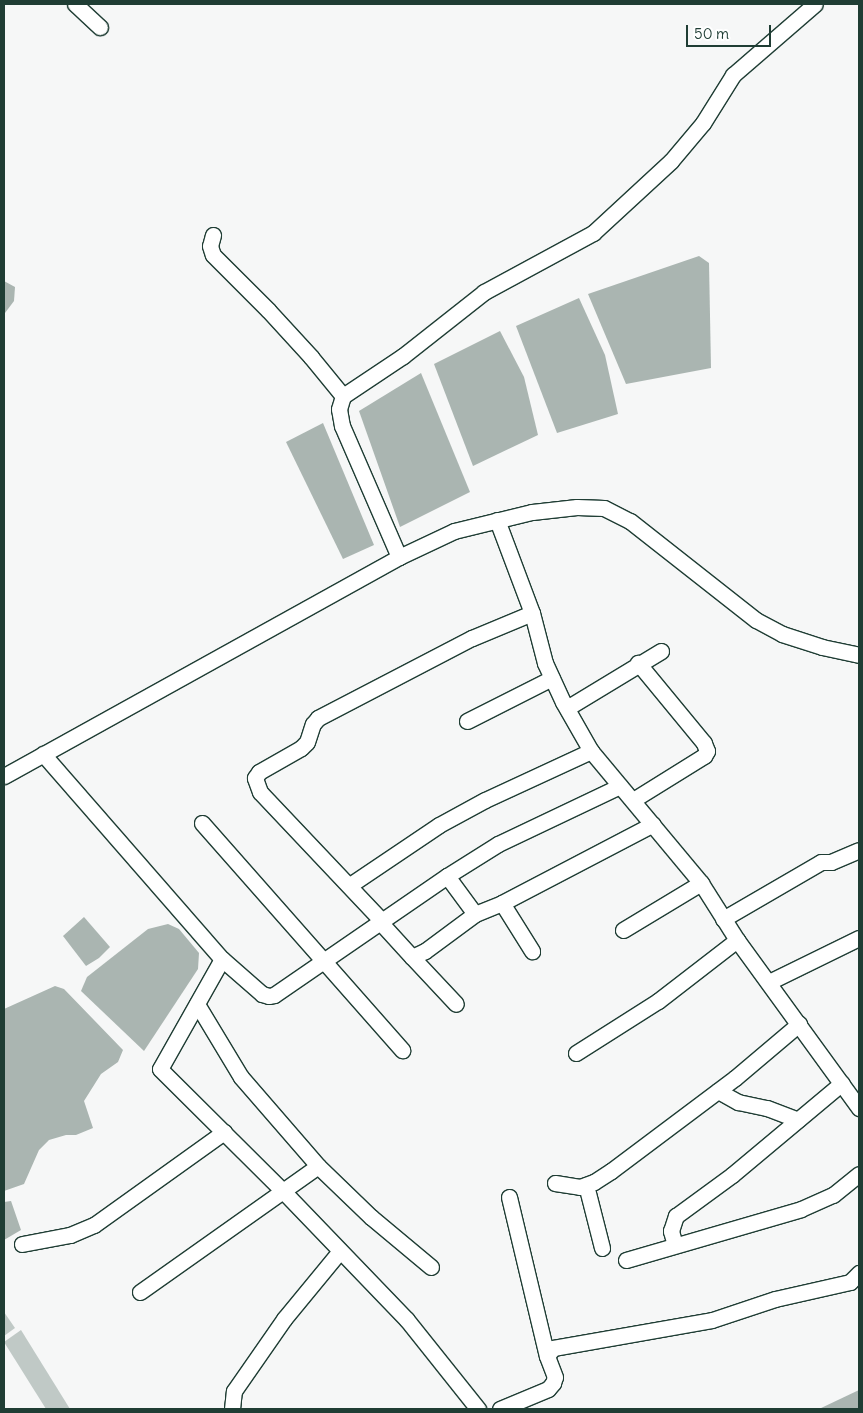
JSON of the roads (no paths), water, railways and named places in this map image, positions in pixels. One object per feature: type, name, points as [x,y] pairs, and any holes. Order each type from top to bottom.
[{"type":"street","points":[[75,4],[100,27]]},
{"type":"street","points":[[398,557],[342,426],[339,409],[343,396],[403,356],[484,292],[593,233],[671,161],[703,124],[733,75],[815,4]]},
{"type":"street","points":[[214,235],[210,246],[213,255],[312,357],[343,396]]},
{"type":"street","points":[[4,776],[398,557],[454,531],[532,512],[577,507],[604,508],[630,521],[756,620],[782,634],[822,647],[859,655]]},
{"type":"street","points":[[497,520],[532,613],[545,663],[566,708],[591,751],[701,883],[737,940],[859,1108]]},
{"type":"street","points":[[456,1004],[412,957],[350,885],[260,792],[255,778],[259,772],[301,748],[307,742],[313,724],[318,718],[472,638],[532,613]]},
{"type":"street","points":[[566,708],[638,663],[662,651]]},
{"type":"street","points":[[632,800],[704,756],[707,751],[704,742],[638,663]]},
{"type":"street","points":[[468,721],[552,678]]},
{"type":"street","points":[[350,885],[439,825],[485,800],[591,751]]},
{"type":"street","points":[[43,754],[222,959],[262,994],[268,996],[274,994],[447,876],[498,844],[620,786]]},
{"type":"street","points":[[202,823],[402,1050]]},
{"type":"street","points":[[412,957],[425,951],[475,914],[502,903],[653,824]]},
{"type":"street","points":[[723,919],[821,862],[831,862],[859,850]]},
{"type":"street","points":[[447,876],[475,914]]},
{"type":"street","points":[[623,930],[701,883]]},
{"type":"street","points":[[502,903],[532,951]]},
{"type":"street","points":[[769,982],[859,938]]},
{"type":"street","points":[[576,1053],[658,1001],[737,940]]},
{"type":"street","points":[[222,959],[160,1069],[282,1190],[407,1320],[478,1409]]},
{"type":"street","points":[[197,1004],[241,1077],[318,1166],[371,1217],[430,1267]]},
{"type":"street","points":[[555,1183],[580,1187],[611,1171],[718,1091],[799,1024]]},
{"type":"street","points":[[676,1245],[671,1231],[676,1216],[732,1175],[842,1083]]},
{"type":"street","points":[[718,1091],[738,1102],[767,1108],[798,1120]]},
{"type":"street","points":[[22,1244],[70,1234],[94,1225],[224,1132]]},
{"type":"street","points":[[140,1292],[318,1166]]},
{"type":"street","points":[[626,1260],[801,1209],[834,1195],[859,1174]]},
{"type":"street","points":[[586,1185],[602,1248]]},
{"type":"street","points":[[500,1409],[548,1389],[555,1377],[547,1356],[509,1197]]},
{"type":"street","points":[[231,1409],[234,1391],[284,1319],[340,1251]]},
{"type":"street","points":[[547,1356],[552,1348],[712,1320],[775,1299],[850,1282],[859,1273]]}]
